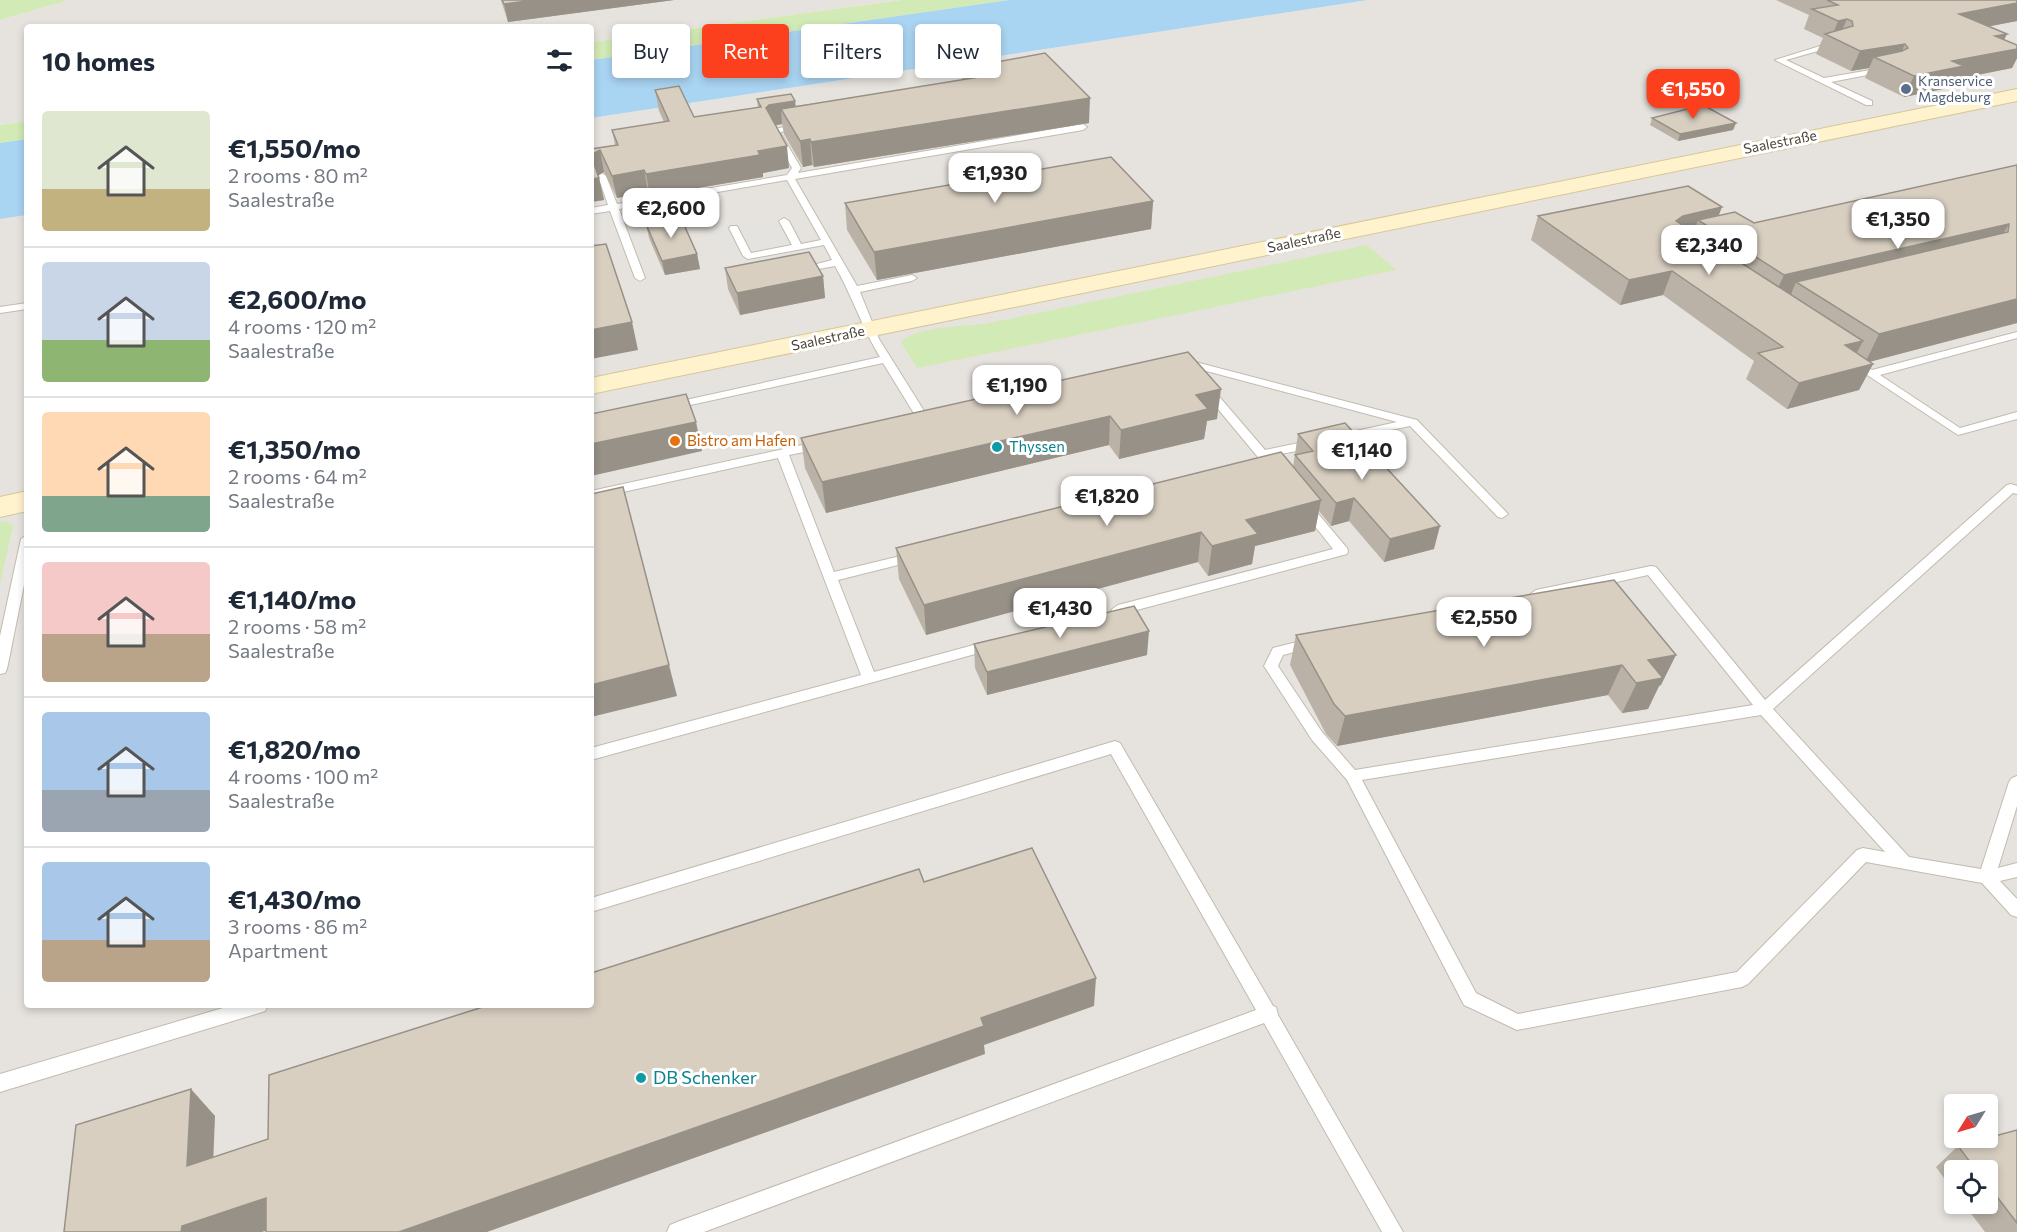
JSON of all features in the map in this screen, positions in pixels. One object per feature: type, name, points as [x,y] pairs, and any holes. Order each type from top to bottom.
[{"type":"main road","name":"Saalestraße","points":[[594,385],[2017,94]]},
{"type":"main road","points":[[0,507],[24,502]]},
{"type":"lane","points":[[1839,43],[1779,60],[1869,103]]},
{"type":"lane","points":[[1822,81],[1892,68]]},
{"type":"lane","points":[[790,177],[797,168],[775,130],[810,124]]},
{"type":"lane","points":[[594,210],[1083,128]]},
{"type":"lane","points":[[602,176],[640,278]]},
{"type":"lane","points":[[790,177],[866,314],[869,329],[930,421],[903,427]]},
{"type":"lane","points":[[784,221],[798,247]]},
{"type":"lane","points":[[734,228],[748,256],[826,242]]},
{"type":"lane","points":[[789,272],[838,262]]},
{"type":"lane","points":[[853,290],[912,278]]},
{"type":"lane","points":[[0,310],[24,306]]},
{"type":"lane","points":[[1871,374],[2017,335]]},
{"type":"lane","points":[[1844,357],[1958,432],[2017,415]]},
{"type":"lane","points":[[656,410],[887,359]]},
{"type":"lane","points":[[1273,473],[1262,454],[1179,363],[1413,422],[1502,514]]},
{"type":"lane","points":[[1262,454],[1413,422]]},
{"type":"lane","points":[[594,494],[837,441]]},
{"type":"lane","points":[[782,453],[869,678]]},
{"type":"lane","points":[[1352,776],[1764,708],[2011,488],[2017,490]]},
{"type":"lane","points":[[1107,613],[1342,551],[1297,496]]},
{"type":"lane","points":[[0,669],[24,553]]},
{"type":"lane","points":[[830,577],[921,555]]},
{"type":"lane","points":[[1523,597],[1651,570],[1764,708],[1904,862]]},
{"type":"lane","points":[[594,753],[1005,641]]},
{"type":"lane","points":[[1325,641],[1278,651],[1271,666],[1317,735],[1352,776],[1470,999],[1517,1022],[1743,979],[1863,855],[1987,877],[2017,870]]},
{"type":"lane","points":[[594,904],[1115,747],[1393,1232]]},
{"type":"lane","points":[[1987,877],[2017,782]]},
{"type":"lane","points":[[1987,877],[2017,910]]},
{"type":"lane","points":[[0,1083],[248,1008]]},
{"type":"lane","points":[[677,1232],[1269,1013]]},
{"type":"shaded area","points":[[69,0],[902,0],[724,24],[702,24],[702,27],[690,29],[690,24],[612,24],[612,39],[594,42],[594,24],[24,24],[24,121],[0,125],[0,20]]},
{"type":"shaded area","points":[[1368,0],[2017,0],[2017,1232],[0,1232],[0,219],[24,215],[24,1008],[594,1008],[594,118],[854,78],[903,78],[903,71],[915,69],[915,78],[1001,78],[1001,56]]},
{"type":"shaded area","points":[[791,214],[821,269],[748,282],[737,258],[723,260],[708,229]]},
{"type":"shaded area","points":[[835,360],[847,383],[594,436],[594,409]]},
{"type":"shaded area","points":[[24,628],[24,987],[0,993],[0,757]]},
{"type":"green space","points":[[0,0],[69,0],[0,20]]},
{"type":"green space","points":[[902,0],[1009,0],[842,24],[801,24],[801,30],[789,32],[789,24],[724,24]]},
{"type":"green space","points":[[702,27],[702,44],[690,46],[690,29]]},
{"type":"green space","points":[[612,39],[612,57],[594,60],[594,42]]},
{"type":"green space","points":[[24,121],[24,139],[0,143],[0,125]]},
{"type":"green space","points":[[1367,245],[1396,270],[917,368],[901,342],[928,330],[985,324]]},
{"type":"green space","points":[[4,521],[13,525],[0,584],[0,522]]},
{"type":"water","points":[[1009,0],[1368,0],[1001,56],[1001,24],[915,24],[915,69],[903,71],[903,24],[842,24]]},
{"type":"water","points":[[801,30],[801,78],[854,78],[594,118],[594,60],[612,57],[612,78],[690,78],[690,46],[702,44],[702,78],[789,78],[789,32]]},
{"type":"water","points":[[24,139],[24,215],[0,219],[0,143]]},
{"type":"building","points":[[502,0],[535,0],[504,4]]},
{"type":"building","points":[[1827,0],[2017,0],[2017,3],[1959,14],[2007,34],[1995,36],[2017,45],[2017,49],[1952,61],[1964,66],[1914,76],[1874,57],[1902,51],[1908,48],[1905,44],[1860,51],[1825,34],[1853,26],[1852,21],[1847,19],[1838,21],[1812,9],[1838,5]]},
{"type":"building","points":[[1045,53],[1090,98],[811,142],[810,139],[800,141],[781,109],[973,78],[1001,78],[1001,61]]},
{"type":"building","points":[[679,86],[694,117],[761,107],[757,99],[791,94],[795,101],[769,105],[766,108],[787,146],[758,151],[760,155],[646,174],[644,170],[612,176],[600,150],[594,153],[594,149],[618,145],[612,130],[669,121],[655,90]]},
{"type":"building","points":[[1703,105],[1736,123],[1680,134],[1652,118]]},
{"type":"building","points":[[1111,157],[1153,201],[874,252],[845,203]]},
{"type":"building","points":[[594,164],[599,178],[594,179]]},
{"type":"building","points":[[2017,165],[2017,299],[1879,334],[1796,282],[2008,232],[2009,224],[1784,275],[1698,220],[1735,212],[1754,223]]},
{"type":"building","points":[[1688,186],[1722,207],[1683,216],[1676,221],[1863,341],[1845,345],[1873,364],[1799,383],[1758,353],[1783,347],[1672,271],[1629,280],[1538,216]]},
{"type":"building","points":[[681,218],[697,254],[662,261],[646,224]]},
{"type":"building","points":[[606,244],[632,322],[594,329],[594,246]]},
{"type":"building","points":[[809,252],[823,276],[737,293],[725,268]]},
{"type":"building","points":[[1188,352],[1221,389],[1196,395],[1208,409],[1121,430],[1110,416],[822,482],[801,438]]},
{"type":"building","points":[[686,394],[696,422],[594,443],[594,413]]},
{"type":"building","points":[[1345,423],[1440,526],[1390,539],[1354,498],[1336,503],[1295,455],[1313,451],[1298,434]]},
{"type":"building","points":[[1281,452],[1321,500],[1246,520],[1258,534],[1212,546],[1201,532],[924,605],[896,548]]},
{"type":"building","points":[[623,487],[669,665],[594,684],[594,493]]},
{"type":"building","points":[[1614,580],[1676,655],[1648,660],[1663,678],[1636,683],[1622,665],[1345,716],[1334,704],[1296,635]]},
{"type":"building","points":[[1134,606],[1149,631],[987,672],[974,644]]},
{"type":"building","name":"DB Schenker","points":[[1032,848],[1096,978],[981,1018],[984,1026],[399,1232],[266,1232],[266,1198],[182,1226],[181,1232],[64,1232],[76,1125],[191,1089],[187,1166],[268,1139],[269,1075],[480,1008],[594,1008],[594,972],[919,869],[924,882]]},
{"type":"building","points":[[2017,1130],[2017,1223],[1998,1198],[1998,1160],[1968,1160],[1960,1148],[1998,1148],[1998,1135]]},
{"type":"place","name":"Kranservice Magdeburg","points":[[1906,89]]},
{"type":"place","name":"Bistro am Hafen","points":[[675,441]]},
{"type":"place","name":"Thyssen","points":[[997,447]]},
{"type":"place","name":"DB Schenker","points":[[641,1078]]}]
